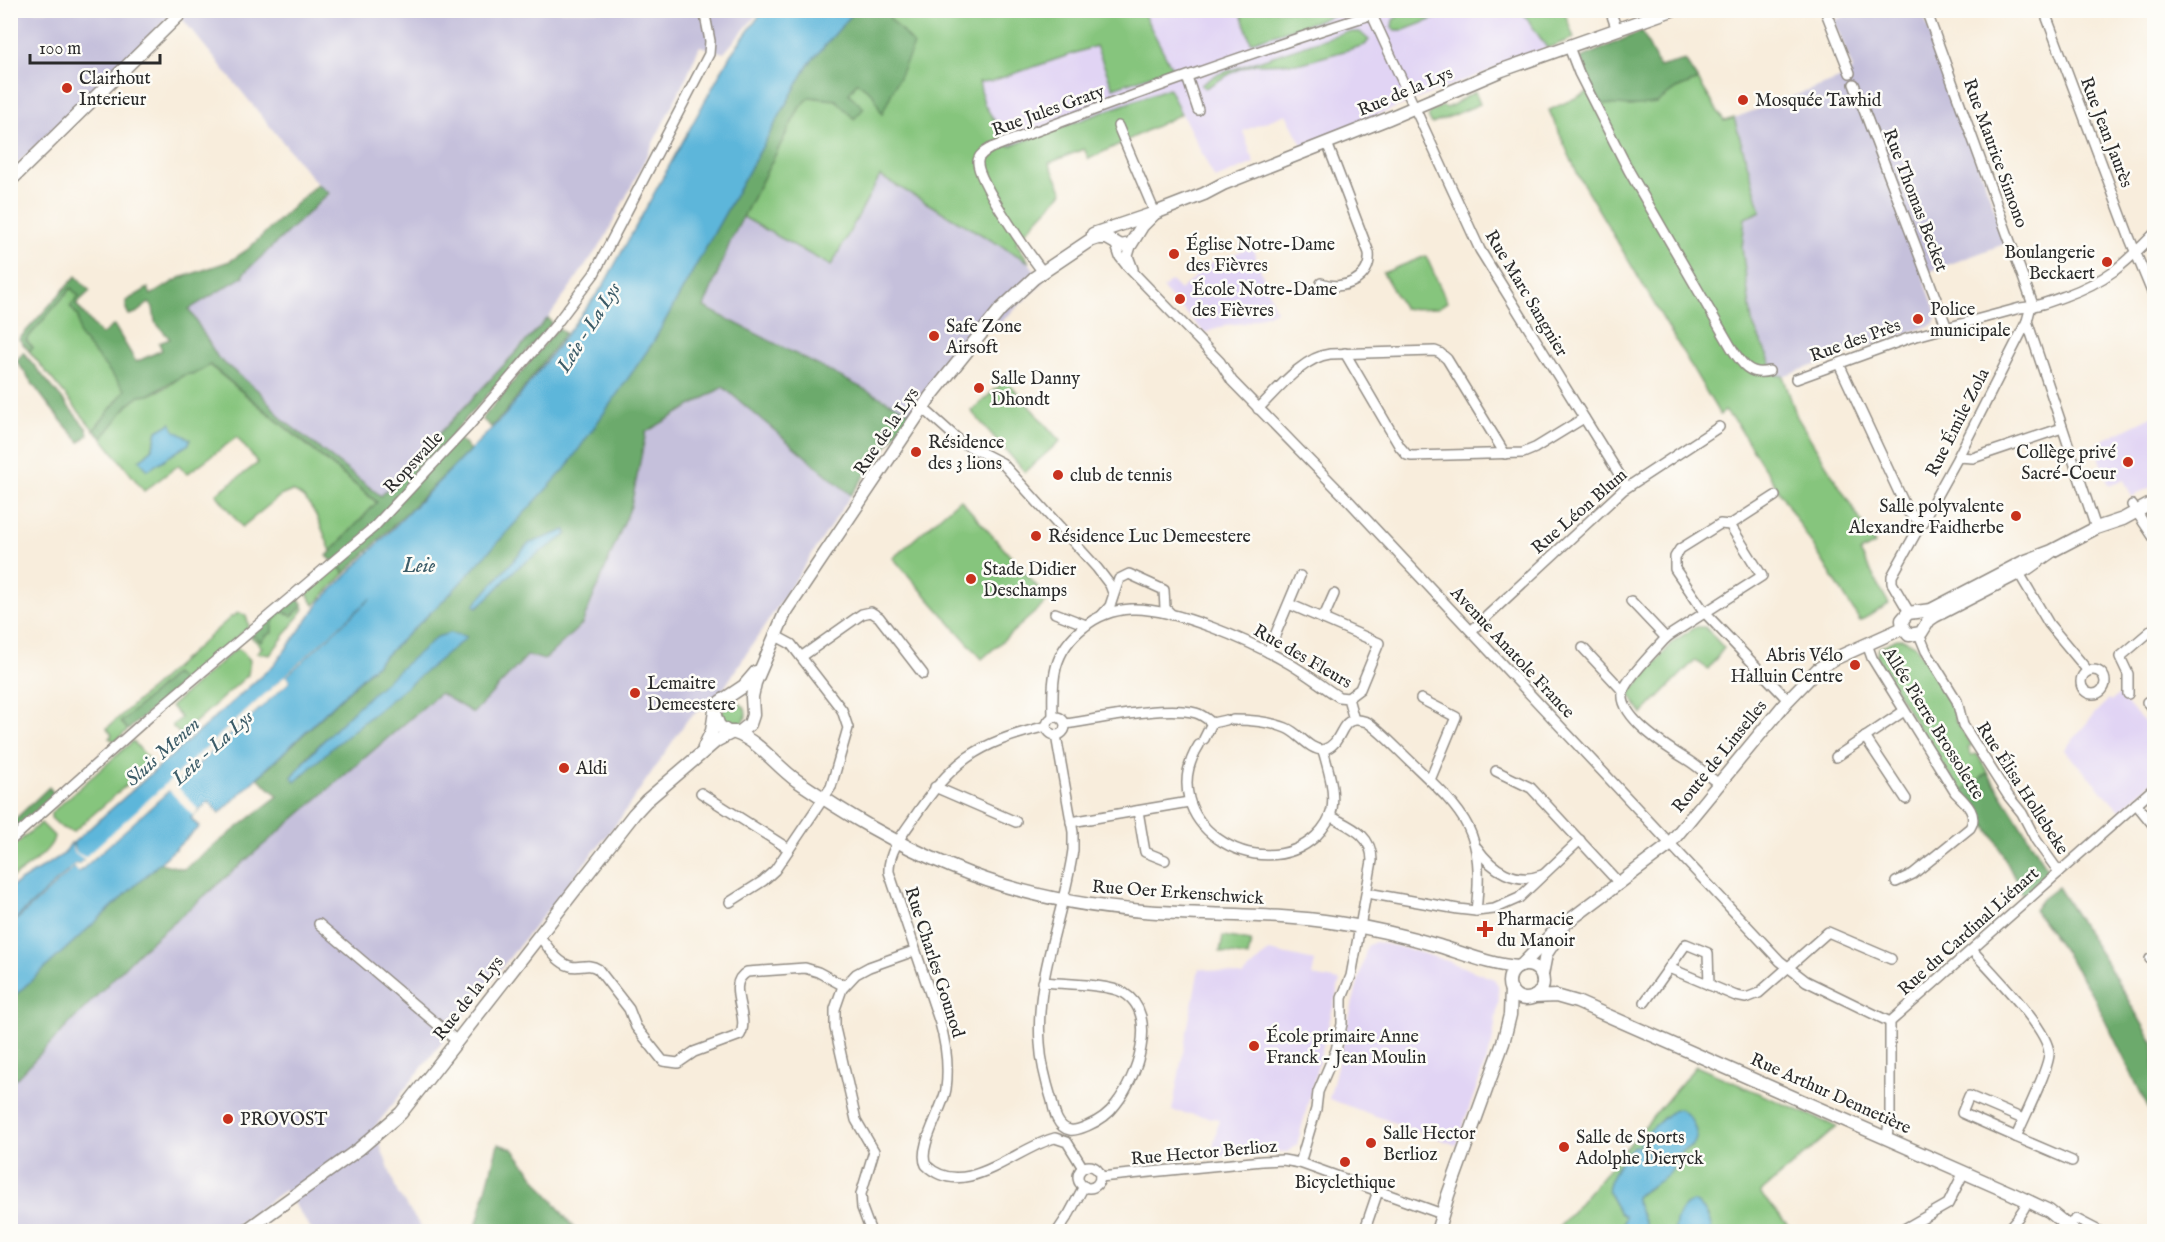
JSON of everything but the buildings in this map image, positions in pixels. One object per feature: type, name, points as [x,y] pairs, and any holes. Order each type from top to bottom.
[{"type":"street","points":[[10,181],[184,10]]},
{"type":"street","name":"Ropswalle","points":[[10,842],[149,717],[374,526],[467,428],[554,327],[594,274],[709,54],[710,41],[704,10]]},
{"type":"street","name":"Rue Jules Graty","points":[[1042,271],[1004,216],[978,165],[981,155],[991,148],[1187,76],[1386,10]]},
{"type":"street","points":[[1610,10],[1617,30]]},
{"type":"street","name":"Rue de la Lys","points":[[752,714],[753,691],[774,635],[785,613],[923,408],[1004,305],[1042,271],[1094,233],[1204,194],[1223,184],[1414,108],[1502,70],[1672,10]]},
{"type":"street","points":[[1826,10],[1850,73]]},
{"type":"street","name":"Rue Maurice Simono","points":[[1926,10],[2031,297],[2031,308]]},
{"type":"street","name":"Rue Jean Jaurès","points":[[2044,10],[2154,297]]},
{"type":"street","points":[[1372,15],[1414,108]]},
{"type":"street","points":[[1569,47],[1579,73],[1629,171],[1731,347],[1748,369],[1759,372],[1769,371]]},
{"type":"street","points":[[1187,76],[1198,110]]},
{"type":"street","name":"Rue Thomas Becket","points":[[1854,84],[1947,328]]},
{"type":"street","name":"Rue Marc Sangnier","points":[[1414,108],[1480,250],[1627,487]]},
{"type":"street","points":[[1118,126],[1155,213],[1142,226],[1128,256],[1135,274]]},
{"type":"street","points":[[1321,283],[1339,286],[1356,280],[1364,275],[1369,262],[1369,253],[1327,143]]},
{"type":"street","points":[[1121,224],[1133,226],[1134,240],[1123,246],[1115,242],[1113,232],[1121,224]]},
{"type":"street","points":[[2031,308],[2097,284],[2115,272],[2154,234]]},
{"type":"street","name":"Rue de la Lys","points":[[1073,250],[1098,238],[1107,238],[1115,242]]},
{"type":"street","name":"Avenue Anatole France","points":[[1115,242],[1123,261],[1220,362],[1232,381],[1341,493],[1786,968],[1806,981],[1890,1022]]},
{"type":"street","name":"Rue des Près","points":[[1796,380],[1909,338],[2020,308],[2031,308]]},
{"type":"street","name":"Rue Émile Zola","points":[[1914,612],[1892,583],[1893,575],[1958,457],[2031,308]]},
{"type":"street","points":[[2026,321],[2096,528]]},
{"type":"street","points":[[1258,409],[1310,360],[1323,355],[1440,352],[1447,359],[1505,454]]},
{"type":"street","points":[[1345,353],[1400,447],[1407,454],[1419,457],[1528,451],[1584,418]]},
{"type":"street","points":[[1839,364],[1908,512],[1923,523]]},
{"type":"street","points":[[923,408],[961,442],[1002,463],[1097,568],[1110,585],[1116,607],[1124,610]]},
{"type":"street","name":"Rue Léon Blum","points":[[1471,631],[1627,487],[1719,427]]},
{"type":"street","points":[[1958,457],[1973,458],[2062,428]]},
{"type":"street","points":[[2134,508],[2154,493]]},
{"type":"street","points":[[1730,525],[1775,496]]},
{"type":"street","points":[[2016,570],[1937,607],[1914,612],[1902,620],[1903,628],[1909,634],[1922,630],[1935,616],[2096,528],[2114,514],[2154,502]]},
{"type":"street","points":[[2134,508],[2154,538]]},
{"type":"street","points":[[1719,784],[1680,757],[1638,723],[1625,706],[1623,691],[1627,683],[1666,638],[1705,613],[1762,576],[1730,525],[1724,523],[1718,525],[1680,549],[1675,557],[1676,572],[1705,613],[1788,700]]},
{"type":"street","points":[[1097,568],[1113,576],[1132,574],[1160,586],[1165,592],[1166,610],[1174,616]]},
{"type":"street","points":[[2016,570],[2049,624],[2088,671]]},
{"type":"street","points":[[1098,617],[1108,609],[1121,576]]},
{"type":"street","points":[[1268,652],[1300,576]]},
{"type":"street","points":[[1323,619],[1334,594]]},
{"type":"street","points":[[1151,612],[1159,610],[1165,599]]},
{"type":"street","points":[[1631,602],[1666,638]]},
{"type":"street","points":[[1288,604],[1379,643],[1360,689],[1348,698]]},
{"type":"street","name":"Rue des Fleurs","points":[[1053,717],[1052,686],[1057,662],[1069,642],[1098,617],[1124,610],[1139,609],[1174,616],[1216,629],[1268,652],[1339,697],[1348,698],[1354,720]]},
{"type":"street","points":[[801,657],[862,614],[871,612],[879,617],[923,674]]},
{"type":"street","points":[[1914,612],[1925,618],[1922,630]]},
{"type":"street","points":[[1055,613],[1086,625]]},
{"type":"street","name":"Route de Linselles","points":[[1520,966],[1554,932],[1670,844],[1806,680],[1826,664],[1903,628]]},
{"type":"street","points":[[2128,694],[2128,674],[2120,657],[2154,628]]},
{"type":"street","name":"Rue Élisa Hollebeke","points":[[1922,630],[1926,651],[1957,701],[1961,721],[2009,797],[2022,813],[2058,874]]},
{"type":"street","points":[[730,902],[770,876],[789,849],[834,779],[848,734],[848,723],[842,710],[787,640],[774,635]]},
{"type":"street","name":"Allée Pierre Brossolette","points":[[1867,644],[1872,658],[1904,711],[1974,819],[1970,828],[1913,874],[1896,882]]},
{"type":"street","points":[[1582,648],[1623,691]]},
{"type":"street","name":"Rue de la Lys","points":[[728,696],[744,686],[764,661]]},
{"type":"street","points":[[728,696],[743,697],[752,714],[746,729],[733,733],[719,726],[715,716],[718,704],[728,696]]},
{"type":"street","points":[[1421,699],[1456,717],[1430,780]]},
{"type":"street","points":[[2147,702],[2154,710]]},
{"type":"street","points":[[1836,757],[1904,711]]},
{"type":"street","points":[[1066,724],[1135,714],[1195,713],[1212,723],[1229,720],[1261,721],[1285,728],[1300,736],[1315,749],[1323,750],[1336,743],[1345,725],[1354,720],[1363,720],[1430,780],[1458,809],[1475,843],[1489,862],[1513,877],[1527,879],[1544,874]]},
{"type":"street","name":"Rue Oer Erkenschwick","points":[[752,714],[757,738],[771,758]]},
{"type":"street","name":"Rue de la Lys","points":[[694,760],[710,737],[715,716]]},
{"type":"street","points":[[1053,717],[1062,718],[1066,724],[1064,732],[1056,735],[1049,731],[1047,726],[1053,717]]},
{"type":"street","points":[[1212,723],[1188,768],[1186,785],[1189,802],[1202,824],[1213,836],[1239,850],[1266,854],[1283,853],[1300,847],[1322,830],[1330,816],[1333,794],[1323,750]]},
{"type":"street","name":"Rue Charles Gounod","points":[[1047,726],[1010,735],[983,747],[956,766],[935,787],[898,843],[890,860],[889,872],[944,1035],[948,1070],[944,1100],[923,1153],[924,1161],[930,1169],[942,1175],[966,1178],[1055,1138],[1067,1142],[1083,1168]]},
{"type":"street","name":"Rue de la Lys","points":[[244,1232],[359,1149],[390,1123],[411,1100],[645,801],[716,741],[733,733]]},
{"type":"street","name":"Rue Oer Erkenschwick","points":[[733,733],[744,737],[794,778],[823,798],[898,843],[972,874],[1017,889],[1062,900],[1128,910],[1290,918],[1360,927],[1418,940],[1470,957],[1504,965],[1520,966]]},
{"type":"street","points":[[1043,982],[1118,991],[1135,1004],[1142,1018],[1143,1035],[1139,1056],[1122,1096],[1102,1118],[1072,1130],[1062,1126],[1056,1115],[1043,1070],[1039,1026],[1043,982],[1073,850],[1071,822],[1056,735]]},
{"type":"street","points":[[1865,737],[1906,799]]},
{"type":"street","points":[[1496,771],[1531,788],[1620,884]]},
{"type":"street","points":[[935,787],[1016,822]]},
{"type":"street","name":"Rue du Cardinal Liénart","points":[[1890,1022],[2154,788]]},
{"type":"street","points":[[701,793],[789,849]]},
{"type":"street","points":[[1071,822],[1189,802]]},
{"type":"street","points":[[2136,804],[2154,826]]},
{"type":"street","points":[[1138,811],[1145,852],[1165,860]]},
{"type":"street","points":[[1300,1163],[1316,1109],[1318,1092],[1336,1048],[1343,1019],[1342,999],[1350,979],[1372,861],[1372,851],[1368,841],[1359,832],[1330,816]]},
{"type":"street","points":[[1367,893],[1476,911],[1494,909],[1511,903],[1580,840]]},
{"type":"street","points":[[1475,843],[1479,871],[1476,911]]},
{"type":"street","name":"Route de Linselles","points":[[1542,976],[1546,954],[1572,920]]},
{"type":"street","points":[[318,924],[457,1041]]},
{"type":"street","points":[[1669,968],[1736,996],[1749,997],[1761,992],[1828,932],[1891,959]]},
{"type":"street","points":[[539,936],[555,956],[568,966],[591,965],[598,969],[629,1009],[635,1025],[656,1055],[669,1063],[681,1062],[694,1052],[740,1035],[743,1022],[737,987],[739,978],[744,973],[751,970],[807,969],[844,986]]},
{"type":"street","points":[[1645,1002],[1686,944],[1708,953],[1709,985]]},
{"type":"street","points":[[1972,950],[2036,1023],[2049,1047],[2047,1063],[2016,1137]]},
{"type":"street","points":[[871,1232],[862,1208],[861,1194],[874,1151],[856,1120],[835,1028],[835,1006],[844,986],[853,976],[862,970],[914,951]]},
{"type":"street","name":"Rue Oer Erkenschwick","points":[[1470,957],[1494,969],[1510,987]]},
{"type":"street","points":[[1437,1232],[1503,1043],[1510,1015],[1511,974],[1520,966],[1533,966],[1542,976],[1542,988],[1520,1010],[1503,1043]]},
{"type":"street","name":"Rue Arthur Dennetière","points":[[1542,976],[1555,989],[1577,1002],[2028,1200],[2049,1211],[2071,1228],[2076,1219],[2101,1232]]},
{"type":"street","points":[[1510,987],[1518,996],[1532,998]]},
{"type":"street","name":"Rue Arthur Dennetière","points":[[1532,998],[1552,995],[1577,1002]]},
{"type":"street","points":[[1887,1137],[1890,1113],[1890,1022]]},
{"type":"street","points":[[2023,1119],[1969,1096],[1962,1113],[2072,1161]]},
{"type":"street","name":"Rue Hector Berlioz","points":[[1100,1178],[1266,1160],[1287,1160],[1442,1214]]},
{"type":"street","points":[[1090,1166],[1095,1168],[1100,1178],[1098,1184],[1094,1187],[1084,1186],[1079,1173],[1083,1168],[1090,1166]]},
{"type":"street","points":[[1899,1232],[1948,1204],[1964,1172]]},
{"type":"street","points":[[1057,1232],[1070,1214],[1084,1186]]},
{"type":"street","points":[[1364,1232],[1378,1191]]},
{"type":"street","points":[[2004,1232],[2014,1224],[2028,1200]]},
{"type":"shaded area","points":[[11,11],[175,11],[11,170]]},
{"type":"shaded area","points":[[176,11],[760,11],[724,53],[700,46],[605,238],[548,318],[381,497],[283,420],[260,392],[218,358],[188,309],[244,276],[243,274],[328,193],[317,184]]},
{"type":"shaded area","points":[[1142,11],[1240,11],[1251,42],[1347,11],[1522,11],[1547,48],[1303,147],[1286,114],[1243,131],[1254,163],[1215,179],[1169,88],[1009,146],[984,104],[978,82],[992,81],[1096,46],[1172,68]]},
{"type":"shaded area","points":[[1852,11],[1922,11],[2007,243],[1923,276],[1937,315],[1934,324],[1783,376],[1776,376],[1752,322],[1742,248],[1745,217],[1761,211],[1734,118],[1837,80],[1853,70],[1834,20],[1853,13]]},
{"type":"shaded area","points":[[879,176],[1029,262],[1043,283],[999,324],[992,317],[911,413],[704,307],[731,240],[743,217],[831,266]]},
{"type":"shaded area","points":[[1252,247],[1276,311],[1245,323],[1226,325],[1205,333],[1163,289],[1171,281],[1180,290],[1199,274],[1199,268]]},
{"type":"shaded area","points":[[723,387],[851,495],[720,694],[688,719],[619,820],[374,1128],[398,1194],[424,1231],[312,1231],[285,1190],[228,1231],[11,1231],[10,1084],[138,953],[440,693],[473,713],[528,655],[631,506],[646,432]]},
{"type":"shaded area","name":"Collège privé Sacré-Coeur","points":[[2154,415],[2154,485],[2132,497],[2124,480],[2109,486],[2095,444]]},
{"type":"shaded area","points":[[2118,695],[2154,732],[2154,780],[2120,810],[2064,750],[2096,712],[2109,699],[2112,701]]},
{"type":"shaded area","points":[[1375,942],[1447,961],[1494,979],[1498,985],[1499,998],[1492,1044],[1456,1145],[1329,1099],[1367,946]]},
{"type":"shaded area","name":"École primaire Anne Franck - Jean Moulin","points":[[1269,951],[1315,961],[1312,976],[1340,981],[1297,1145],[1287,1152],[1272,1151],[1211,1158],[1219,1119],[1172,1111],[1199,968],[1243,976]]},
{"type":"green space","points":[[1240,10],[1347,11],[1251,42]]},
{"type":"green space","points":[[1416,10],[1454,11],[1404,30],[1394,30],[1393,20]]},
{"type":"green space","points":[[855,11],[894,11],[889,17],[914,45],[882,114],[873,94],[857,82],[849,94],[864,108],[854,119],[836,100],[810,97],[800,107],[731,240],[704,307],[911,413],[851,495],[723,387],[646,432],[631,506],[582,624],[544,660],[528,655],[473,713],[440,693],[138,953],[11,1084],[11,999],[160,863],[184,869],[278,796],[258,778],[450,594],[652,344],[808,65]],"holes":[[[566,530],[567,534],[521,565],[477,607],[474,605],[528,544]],[[437,637],[466,637],[333,747],[303,776],[292,777],[307,757],[346,718]]]},
{"type":"green space","points":[[894,11],[1142,11],[1172,68],[1113,88],[1096,46],[992,81],[979,82],[984,104],[1010,146],[1169,88],[1181,114],[1089,159],[1084,149],[1049,163],[1063,192],[1016,242],[1029,262],[880,176],[831,266],[743,217],[800,107],[810,97],[842,98],[857,82],[873,94],[882,114],[889,17]]},
{"type":"green space","points":[[1522,11],[1564,11],[1574,38],[1547,48]]},
{"type":"green space","points":[[1642,31],[1659,67],[1685,60],[1698,80],[1676,89],[1656,103],[1630,106],[1603,104],[1593,90],[1581,58]]},
{"type":"green space","points":[[1345,32],[1360,32],[1369,40],[1365,45],[1302,63],[1255,64],[1237,70],[1205,88],[1201,85],[1216,75]]},
{"type":"green space","points":[[1698,80],[1724,121],[1734,118],[1761,211],[1745,218],[1742,248],[1752,322],[1776,375],[1783,376],[1797,417],[1875,544],[1860,552],[1889,604],[1860,621],[1737,424],[1725,411],[1720,415],[1579,177],[1549,110],[1593,90],[1603,104],[1656,103],[1676,89]]},
{"type":"green space","points":[[1475,92],[1480,104],[1432,124],[1428,117],[1431,111],[1443,106],[1447,108]]},
{"type":"green space","points":[[317,184],[329,193],[243,274],[244,276],[189,309],[218,358],[260,392],[283,420],[381,496],[548,318],[552,323],[453,433],[470,450],[345,573],[327,556],[377,502],[210,365],[197,373],[184,375],[149,395],[140,396],[128,405],[102,438],[94,430],[125,390],[79,335],[78,316],[70,306],[79,296],[71,288],[26,340],[33,348],[29,351],[19,339],[76,276],[90,291],[76,304],[101,335],[114,325],[136,362],[162,350],[159,343],[170,339],[155,322],[153,307],[149,303],[136,313],[129,315],[126,301],[148,288],[151,295],[180,278],[230,261],[248,249]]},
{"type":"green space","points":[[1426,256],[1447,302],[1438,308],[1404,309],[1383,273]]},
{"type":"green space","points":[[71,288],[79,296],[70,306],[78,316],[80,335],[126,390],[94,430],[29,351],[33,347],[26,340]]},
{"type":"green space","points":[[558,328],[565,333],[505,413],[491,427],[482,419]]},
{"type":"green space","points":[[23,352],[87,429],[88,435],[80,442],[47,403],[17,361]]},
{"type":"green space","points":[[209,365],[377,503],[331,551],[312,508],[300,495],[292,491],[280,496],[242,527],[216,494],[258,463],[237,437],[187,474],[179,465],[144,491],[102,438],[128,405],[140,396],[165,388],[184,375],[197,373]],"holes":[[[171,423],[175,431],[183,437],[148,469],[139,460],[151,448],[157,431]]]},
{"type":"green space","points":[[1006,380],[1060,441],[1025,472],[971,411]]},
{"type":"green space","name":"Stade Didier Deschamps","points":[[960,499],[1049,600],[982,659],[893,558]]},
{"type":"green space","points":[[336,565],[345,573],[314,605],[305,590]]},
{"type":"green space","points":[[298,598],[303,605],[292,616],[283,611],[277,615],[272,633],[261,642],[252,634],[292,600]]},
{"type":"green space","points":[[303,605],[304,609],[270,655],[257,653],[262,647],[250,636],[252,634],[261,642],[279,614],[283,611],[292,616]]},
{"type":"green space","points":[[238,613],[246,615],[249,627],[183,682],[174,674],[121,722],[128,730],[115,741],[109,738],[112,735],[107,728]]},
{"type":"green space","points":[[1696,627],[1705,627],[1724,648],[1708,669],[1695,660],[1642,714],[1629,694],[1674,641]]},
{"type":"green space","points":[[1896,639],[1903,639],[1915,645],[1955,706],[1955,720],[1972,745],[1968,748],[1971,755],[1977,754],[1988,773],[1962,792],[1925,740],[1877,657],[1879,648]]},
{"type":"green space","points":[[237,648],[250,660],[248,675],[181,735],[172,726],[181,718],[171,706]]},
{"type":"green space","points":[[175,674],[183,682],[128,730],[121,722]]},
{"type":"green space","points":[[734,702],[739,703],[745,709],[745,719],[739,725],[734,726],[729,725],[723,719],[722,714],[723,709],[729,703]]},
{"type":"green space","points":[[133,741],[152,763],[73,832],[62,828],[51,818],[51,813]]},
{"type":"green space","points":[[1988,773],[2049,871],[2023,895],[1995,839],[1962,792]]},
{"type":"green space","points":[[49,787],[55,795],[11,837],[11,823]]},
{"type":"green space","points":[[41,823],[54,836],[49,848],[37,860],[11,878],[11,848]]},
{"type":"green space","points":[[2058,887],[2106,962],[2154,1044],[2154,1120],[2094,997],[2034,910],[2042,899]]},
{"type":"green space","points":[[1223,936],[1251,941],[1248,957],[1220,952]]},
{"type":"green space","points":[[1696,1066],[1837,1127],[1760,1193],[1793,1231],[1712,1231],[1708,1215],[1700,1206],[1687,1204],[1679,1214],[1675,1231],[1648,1231],[1636,1197],[1665,1177],[1681,1152],[1691,1147],[1664,1117],[1642,1137],[1641,1145],[1648,1155],[1637,1146],[1631,1149],[1619,1166],[1608,1192],[1620,1213],[1625,1216],[1624,1225],[1628,1231],[1555,1232]]},
{"type":"green space","points":[[498,1144],[513,1149],[576,1231],[475,1231]]},
{"type":"water","name":"Leie","points":[[763,11],[855,11],[808,65],[652,344],[565,469],[450,594],[221,812],[219,813],[209,801],[191,818],[199,827],[11,999],[11,925],[74,867],[79,872],[290,681],[286,676],[371,598],[85,859],[78,865],[76,864],[11,923],[11,887],[64,854],[71,843],[76,853],[73,843],[276,663],[320,602],[506,414],[603,286],[731,54]]},
{"type":"water","points":[[171,423],[175,431],[190,439],[189,444],[148,470],[139,460],[152,448],[157,431]]},
{"type":"water","points":[[566,530],[567,534],[521,565],[477,607],[474,605],[528,544]]},
{"type":"water","points":[[450,633],[466,638],[333,747],[295,782],[292,777],[343,721],[437,637]]},
{"type":"water","points":[[1679,1109],[1694,1124],[1696,1135],[1693,1145],[1681,1152],[1667,1176],[1636,1197],[1648,1231],[1628,1231],[1624,1225],[1625,1216],[1620,1213],[1608,1191],[1611,1179],[1621,1160],[1634,1146],[1638,1146],[1648,1155],[1639,1142],[1640,1139],[1672,1111]]},
{"type":"water","points":[[1693,1202],[1706,1214],[1712,1231],[1675,1231],[1679,1213]]},
{"type":"pier","points":[[371,598],[286,676],[290,681],[175,784],[199,810],[193,816],[169,790],[78,872],[74,867],[11,925],[76,864],[85,860],[75,853],[71,843],[77,853],[85,857]]},
{"type":"place","name":"Clairhout Interieur","points":[[67,88]]},
{"type":"place","name":"Mosquée Tawhid","points":[[1743,100]]},
{"type":"place","name":"Église Notre-Dame des Fièvres","points":[[1174,254]]},
{"type":"place","name":"Boulangerie Beckaert","points":[[2107,262]]},
{"type":"place","name":"École Notre-Dame des Fièvres","points":[[1180,299]]},
{"type":"place","name":"Police municipale","points":[[1918,319]]},
{"type":"place","name":"Safe Zone Airsoft","points":[[934,336]]},
{"type":"place","name":"Salle Danny Dhondt","points":[[979,388]]},
{"type":"place","name":"Résidence des 3 lions","points":[[916,452]]},
{"type":"place","name":"Collège privé Sacré-Coeur","points":[[2128,462]]},
{"type":"place","name":"club de tennis","points":[[1058,475]]},
{"type":"place","name":"Salle polyvalente Alexandre Faidherbe","points":[[2016,516]]},
{"type":"place","name":"Résidence Luc Demeestere","points":[[1036,536]]},
{"type":"place","name":"Stade Didier Deschamps","points":[[971,579]]},
{"type":"place","name":"Abris Vélo Halluin Centre","points":[[1855,665]]},
{"type":"place","name":"Lemaitre Demeestere","points":[[635,693]]},
{"type":"place","name":"Aldi","points":[[564,768]]},
{"type":"place","name":"Pharmacie du Manoir","points":[[1485,929]]},
{"type":"place","name":"École primaire Anne Franck - Jean Moulin","points":[[1254,1046]]},
{"type":"place","name":"PROVOST","points":[[228,1119]]},
{"type":"place","name":"Salle Hector Berlioz","points":[[1371,1143]]},
{"type":"place","name":"Salle de Sports Adolphe Dieryck","points":[[1564,1147]]},
{"type":"place","name":"Bicyclethique","points":[[1345,1162]]},
{"type":"water label","name":"Leie - La Lys","points":[[588,327]]},
{"type":"water label","name":"Leie - La Lys","points":[[212,747]]},
{"type":"water label","name":"Sluis Menen","points":[[162,751]]}]
